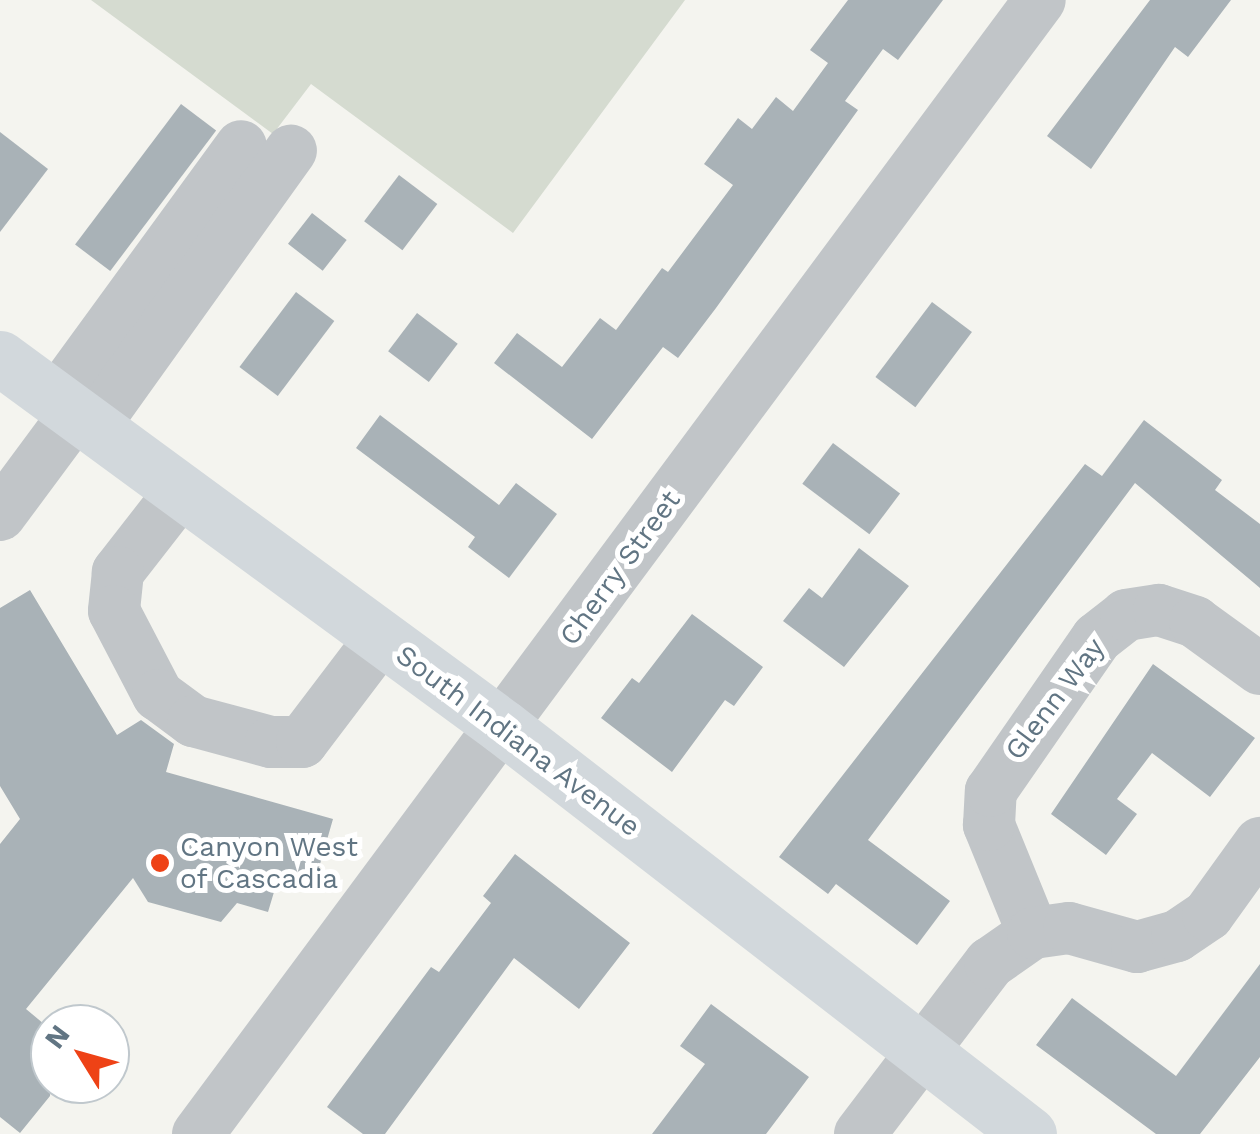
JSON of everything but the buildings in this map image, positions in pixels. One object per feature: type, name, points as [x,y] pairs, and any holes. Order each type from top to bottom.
[{"type":"main road","name":"South Indiana Avenue","points":[[0,358],[503,726],[1028,1134]]},
{"type":"street","name":"Cherry Street","points":[[198,1134],[1040,0]]},
{"type":"street","points":[[74,414],[240,146]]},
{"type":"street","points":[[0,515],[74,414],[292,150]]},
{"type":"street","points":[[182,492],[118,572],[114,611],[158,695],[193,721],[271,742],[302,742],[381,638]]},
{"type":"street","name":"Glenn Way","points":[[1033,933],[989,825],[991,792],[1097,638],[1126,615],[1159,610],[1195,622],[1260,669]]},
{"type":"street","points":[[860,1134],[990,963],[1033,933],[1070,928],[1138,947],[1177,936],[1208,915],[1260,843]]},
{"type":"shaded area","points":[[91,0],[685,0],[513,233],[311,84],[273,134]]},
{"type":"place","name":"Canyon West of Cascadia","points":[[160,863]]}]
